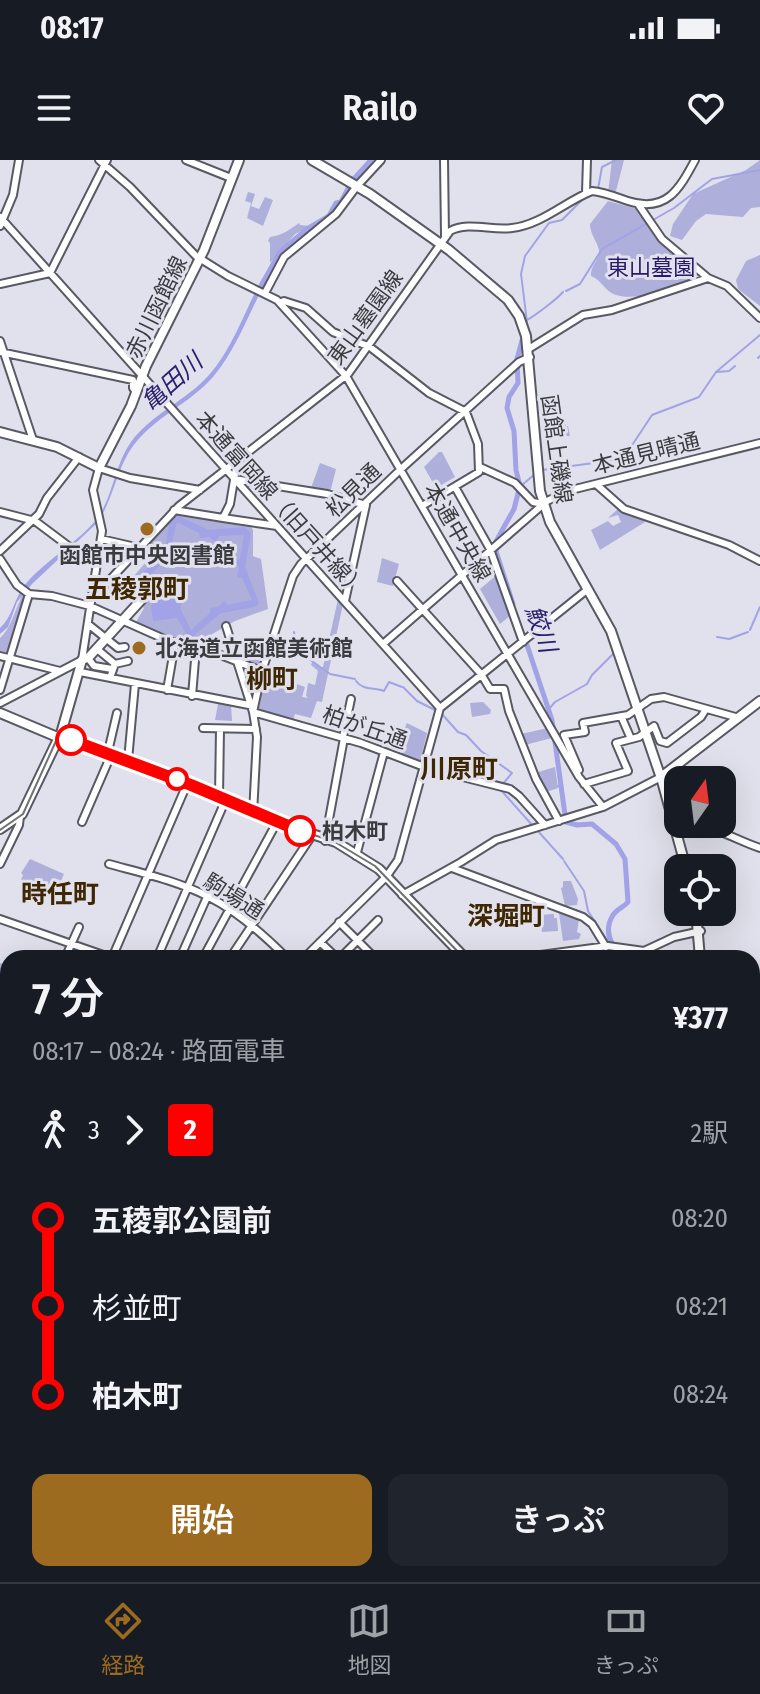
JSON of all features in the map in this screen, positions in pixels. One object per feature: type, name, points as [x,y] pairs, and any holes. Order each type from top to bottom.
[{"type":"main road","name":"赤川函館線","points":[[99,468],[199,258],[238,160]]},
{"type":"main road","name":"函館上磯線","points":[[314,160],[442,241],[508,300],[519,316],[526,333],[544,503],[616,637],[664,784]]},
{"type":"main road","points":[[0,432],[57,447],[99,468]]},
{"type":"main road","points":[[0,830],[20,818],[59,737],[85,659],[143,598]]},
{"type":"main road","points":[[662,777],[760,701]]},
{"type":"main road","points":[[0,713],[326,840],[385,877],[456,950]]},
{"type":"main road","points":[[699,926],[701,950]]},
{"type":"street","points":[[1,221],[14,194],[19,160]]},
{"type":"street","points":[[186,160],[230,178]]},
{"type":"street","points":[[260,291],[284,257],[334,216],[354,183],[381,160]]},
{"type":"street","points":[[442,241],[444,160]]},
{"type":"street","points":[[586,193],[587,160]]},
{"type":"street","points":[[442,241],[458,227],[519,227],[568,205],[586,193],[598,191],[647,206],[663,201],[679,187],[695,160]]},
{"type":"street","points":[[0,284],[50,273],[103,162]]},
{"type":"street","name":"本通中央線","points":[[103,162],[199,258],[280,303],[346,376],[566,754],[603,807]]},
{"type":"street","points":[[638,204],[662,239],[708,278],[727,286],[760,318]]},
{"type":"street","name":"本通富岡線（旧戸井線）","points":[[1,221],[345,601],[439,710]]},
{"type":"street","name":"東山墓園線","points":[[91,603],[174,510],[346,376],[442,241]]},
{"type":"street","points":[[694,284],[698,270]]},
{"type":"street","name":"松見通","points":[[253,812],[256,729],[253,708],[293,576],[306,559],[528,353],[583,315],[612,310],[708,278]]},
{"type":"street","points":[[280,303],[284,301],[306,308],[333,332],[368,346],[429,393],[465,411],[478,444],[478,473],[422,506]]},
{"type":"street","points":[[0,341],[33,441]]},
{"type":"street","points":[[2,352],[133,380],[135,391]]},
{"type":"street","name":"本通見晴通","points":[[383,644],[544,503],[568,491],[760,443]]},
{"type":"street","points":[[0,551],[33,521],[79,457]]},
{"type":"street","points":[[223,518],[229,506],[237,461]]},
{"type":"street","points":[[480,467],[520,488],[533,502],[544,503]]},
{"type":"street","points":[[85,659],[101,539],[101,521],[93,488],[99,468],[116,475],[200,490]]},
{"type":"street","points":[[234,479],[327,494],[364,504],[345,601]]},
{"type":"street","points":[[597,485],[624,509],[727,545],[760,561]]},
{"type":"street","points":[[455,487],[494,546],[524,640]]},
{"type":"street","points":[[174,510],[277,526]]},
{"type":"street","points":[[0,512],[33,521],[97,562]]},
{"type":"street","points":[[101,539],[140,548]]},
{"type":"street","points":[[0,559],[26,592],[91,603],[175,644],[196,648],[262,671]]},
{"type":"street","points":[[397,581],[481,674],[491,690],[504,689],[509,711],[536,779],[563,820]]},
{"type":"street","points":[[312,950],[385,877],[402,851],[439,710],[590,589]]},
{"type":"street","points":[[0,690],[26,592]]},
{"type":"street","points":[[96,628],[105,612]]},
{"type":"street","points":[[88,624],[118,648],[125,647]]},
{"type":"street","points":[[226,626],[253,708]]},
{"type":"street","points":[[167,690],[175,644]]},
{"type":"street","points":[[192,696],[196,648]]},
{"type":"street","points":[[97,649],[113,667]]},
{"type":"street","points":[[0,656],[60,671]]},
{"type":"street","points":[[85,659],[94,666],[113,667],[128,661]]},
{"type":"street","points":[[0,703],[85,659]]},
{"type":"street","points":[[110,678],[113,667]]},
{"type":"street","name":"柏が丘通","points":[[80,672],[253,708],[424,767],[510,789],[545,825]]},
{"type":"street","points":[[128,763],[135,684]]},
{"type":"street","points":[[706,709],[702,716],[667,743],[660,741],[654,726],[631,739],[616,743],[628,771],[585,784],[564,735],[585,732],[583,723],[621,716],[652,698],[660,697],[706,709],[740,718]]},
{"type":"street","points":[[326,840],[351,699]]},
{"type":"street","points":[[82,822],[109,756],[117,713]]},
{"type":"street","points":[[621,716],[631,739]]},
{"type":"street","points":[[203,728],[256,729]]},
{"type":"street","points":[[161,950],[222,799],[220,729]]},
{"type":"street","points":[[356,856],[384,752]]},
{"type":"street","points":[[403,894],[452,868],[491,842],[603,807],[662,777]]},
{"type":"street","points":[[117,950],[184,791],[191,785]]},
{"type":"street","points":[[0,864],[20,818]]},
{"type":"street","points":[[208,950],[278,823]]},
{"type":"street","points":[[235,950],[312,835]]},
{"type":"street","points":[[735,838],[760,848]]},
{"type":"street","name":"駒場通","points":[[109,864],[148,874],[207,896],[278,950]]},
{"type":"street","points":[[452,868],[584,917],[610,947]]},
{"type":"street","points":[[183,950],[211,888]]},
{"type":"street","points":[[0,918],[93,950]]},
{"type":"street","points":[[347,950],[378,920]]},
{"type":"street","points":[[339,922],[367,950]]},
{"type":"street","points":[[69,950],[79,927]]},
{"type":"street","points":[[646,950],[674,937],[700,931]]},
{"type":"street","points":[[320,942],[329,950]]},
{"type":"street","points":[[587,950],[610,947],[636,950]]},
{"type":"green space","points":[[612,160],[624,160],[615,195],[608,193]]},
{"type":"green space","points":[[760,160],[760,207],[751,208],[743,217],[706,214],[696,221],[682,240],[670,236],[673,224],[693,194],[746,170]]},
{"type":"green space","points":[[248,192],[255,194],[251,206],[259,209],[265,197],[273,200],[263,226],[247,218],[251,203],[245,201]]},
{"type":"green space","name":"東山墓園","points":[[608,201],[637,209],[666,246],[696,272],[693,283],[626,297],[612,293],[591,276],[599,250],[590,224]]},
{"type":"green space","points":[[299,223],[311,226],[295,234],[270,263],[270,237],[282,234]]},
{"type":"green space","points":[[760,255],[760,306],[738,289],[736,280],[746,261]]},
{"type":"green space","points":[[564,421],[570,436],[546,434],[546,426]]},
{"type":"green space","points":[[442,452],[455,477],[436,488],[424,467]]},
{"type":"green space","points":[[320,463],[336,469],[330,493],[311,488]]},
{"type":"green space","points":[[618,509],[643,518],[645,522],[600,550],[591,530],[608,521],[613,526],[621,522],[618,515],[608,518]]},
{"type":"green space","points":[[174,512],[249,523],[253,530],[253,556],[261,559],[268,609],[235,621],[193,645],[135,624],[144,608],[139,604],[144,598],[121,583],[133,577],[152,555],[143,546]]},
{"type":"green space","points":[[382,558],[399,564],[393,586],[377,582]]},
{"type":"green space","points":[[498,574],[512,614],[500,624],[480,589]]},
{"type":"green space","points":[[24,593],[27,596],[9,656],[0,654],[0,638],[8,629]]},
{"type":"green space","points":[[338,599],[343,604],[322,702],[317,701],[311,718],[295,714],[293,720],[257,711],[265,673],[305,687],[302,697],[308,698],[308,683],[315,685],[318,671],[311,665],[312,662],[323,667]]},
{"type":"green space","points":[[243,636],[267,643],[261,665],[246,659]]},
{"type":"green space","points":[[483,702],[491,710],[490,714],[472,717],[470,703]]},
{"type":"green space","points":[[218,704],[231,705],[232,721],[215,720]]},
{"type":"green space","points":[[407,723],[427,733],[420,762],[392,751]]},
{"type":"green space","points":[[548,728],[552,738],[525,745],[521,734]]},
{"type":"green space","points":[[555,767],[558,788],[546,792],[535,773]]},
{"type":"green space","points":[[30,859],[64,874],[59,885],[54,883],[46,892],[21,880],[21,873]]},
{"type":"green space","points":[[563,881],[571,881],[578,899],[577,905],[565,906],[561,888]]},
{"type":"green space","points":[[559,913],[579,919],[579,939],[563,941]]},
{"type":"green space","points":[[554,914],[558,931],[542,932],[540,915]]},
{"type":"shaded area","points":[[262,279],[267,279],[236,343],[213,377],[137,441],[124,461],[96,524],[32,584],[17,602],[8,627],[0,634],[0,628],[24,586],[96,520],[125,451],[139,432],[209,375],[232,341]]},
{"type":"shaded area","points":[[176,515],[209,530],[244,527],[251,533],[245,567],[259,603],[255,607],[221,613],[192,637],[187,635],[177,618],[153,621],[151,606],[156,596],[138,584],[142,575],[163,553]],"holes":[[[177,522],[199,533],[200,538],[209,537],[216,542],[219,536],[244,535],[240,559],[235,561],[239,569],[237,577],[242,578],[252,600],[228,605],[224,601],[218,607],[210,608],[210,613],[191,630],[180,608],[182,603],[171,592],[166,594],[145,581],[162,563],[167,564],[175,550],[171,546]]]},
{"type":"waterway","name":"亀田川","points":[[262,284],[280,252],[307,229],[329,216],[352,181],[371,160]]},
{"type":"waterway","points":[[598,189],[602,167],[616,160]]},
{"type":"waterway","points":[[566,291],[580,284],[602,249],[674,208],[712,179],[760,170]]},
{"type":"waterway","points":[[528,330],[521,274],[525,256],[549,223],[562,220],[584,198]]},
{"type":"waterway","points":[[527,320],[563,292]]},
{"type":"waterway","points":[[542,470],[623,459],[652,415],[699,397],[716,372],[760,335]]},
{"type":"waterway","name":"鮫川","points":[[513,604],[494,545],[514,509],[520,486],[514,431],[507,408],[509,397],[518,383],[517,359],[523,337]]},
{"type":"waterway","points":[[717,372],[729,371],[735,366]]},
{"type":"waterway","points":[[522,485],[535,474]]},
{"type":"waterway","points":[[750,630],[760,607]]},
{"type":"waterway","points":[[294,632],[296,646],[309,659],[330,674],[355,679]]},
{"type":"waterway","points":[[717,637],[729,639],[748,632]]},
{"type":"waterway","name":"鮫川","points":[[524,636],[552,720],[566,822],[592,824],[616,844],[625,859],[628,902],[616,911],[609,927],[617,950]]},
{"type":"waterway","points":[[549,709],[555,702],[587,684],[615,652]]},
{"type":"waterway","points":[[356,681],[366,688],[384,691],[389,682],[402,687]]},
{"type":"waterway","points":[[403,687],[417,701],[441,713],[458,732],[466,735],[481,751],[512,773],[502,785]]},
{"type":"waterway","points":[[500,789],[533,826]]},
{"type":"waterway","points":[[537,830],[563,859]]},
{"type":"waterway","points":[[564,861],[584,891],[588,911],[609,943]]},
{"type":"tram line","points":[[0,830],[23,814],[56,741],[62,737],[191,785],[284,825],[335,842],[375,866],[456,950]]},
{"type":"tram line","name":"2","points":[[71,740],[191,785],[300,831]]},
{"type":"place","name":"函館市中央図書館","points":[[147,529]]},
{"type":"place","name":"北海道立函館美術館","points":[[139,648]]},
{"type":"place","name":"柏木町","points":[[300,831]]},
{"type":"district","name":"五稜郭町","points":[[137,589]]},
{"type":"district","name":"柳町","points":[[272,679]]},
{"type":"district","name":"川原町","points":[[459,769]]},
{"type":"district","name":"時任町","points":[[60,894]]},
{"type":"district","name":"深堀町","points":[[506,916]]}]
